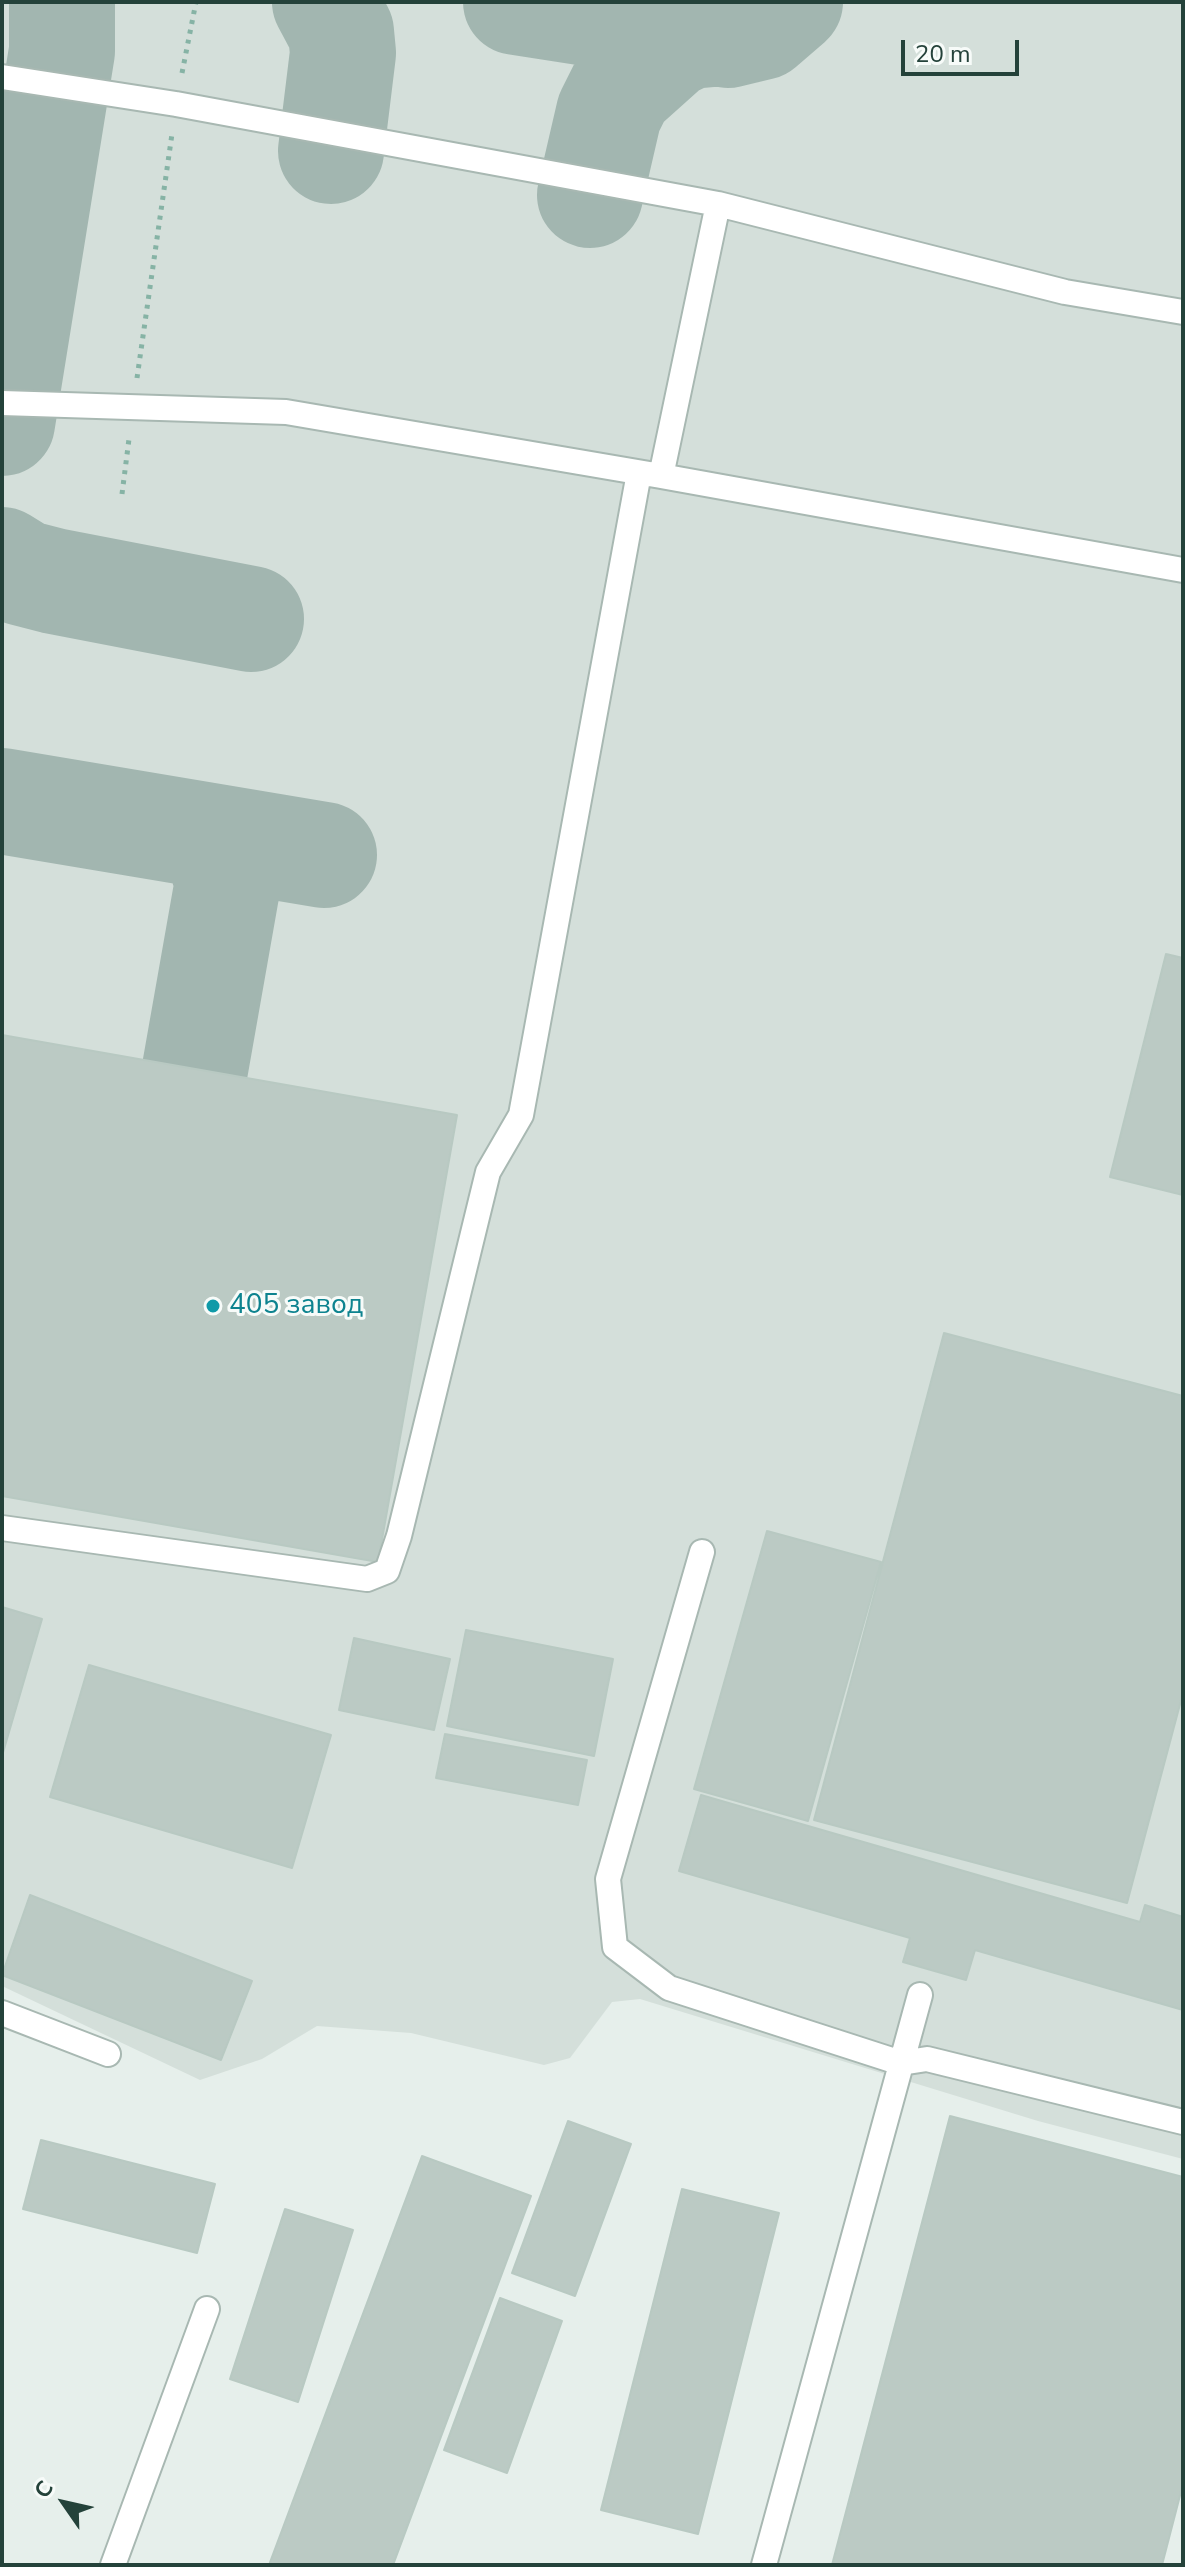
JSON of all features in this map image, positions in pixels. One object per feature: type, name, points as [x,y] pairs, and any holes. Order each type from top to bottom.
[{"type":"lane","points":[[2,77],[176,104],[718,204],[1065,292],[1183,312]]},
{"type":"lane","points":[[2,1528],[367,1579],[387,1571],[399,1536],[488,1172],[521,1115],[650,474],[718,204]]},
{"type":"lane","points":[[2,403],[286,412],[1183,570]]},
{"type":"lane","points":[[702,1552],[608,1879],[615,1947],[669,1988],[901,2063],[927,2059],[1183,2122]]},
{"type":"lane","points":[[764,2565],[920,1995]]},
{"type":"lane","points":[[2,2013],[108,2054]]},
{"type":"lane","points":[[113,2565],[207,2309]]},
{"type":"path","points":[[122,494],[176,104],[196,2]]},
{"type":"shaded area","points":[[2,2],[1183,2],[1183,2159],[1038,2121],[640,1999],[612,2002],[570,2058],[544,2065],[411,2033],[317,2026],[262,2059],[200,2080],[2,1986]]},
{"type":"building","points":[[1166,954],[1183,958],[1183,1195],[1110,1177]]},
{"type":"building","name":"405 завод","points":[[2,1035],[457,1115],[378,1562],[2,1496]]},
{"type":"building","points":[[944,1333],[1183,1396],[1183,1693],[1127,1903],[814,1820]]},
{"type":"building","points":[[767,1531],[881,1562],[808,1821],[694,1789]]},
{"type":"building","points":[[2,1607],[42,1619],[2,1756]]},
{"type":"building","points":[[466,1630],[613,1659],[594,1756],[447,1726]]},
{"type":"building","points":[[354,1638],[450,1659],[434,1730],[339,1710]]},
{"type":"building","points":[[89,1665],[331,1735],[292,1868],[50,1797]]},
{"type":"building","points":[[445,1734],[587,1760],[578,1805],[436,1778]]},
{"type":"building","points":[[701,1795],[1140,1922],[1145,1905],[1183,1917],[1183,2010],[975,1950],[966,1980],[903,1962],[910,1938],[679,1871]]},
{"type":"building","points":[[30,1895],[252,1981],[221,2060],[2,1975]]},
{"type":"building","points":[[950,2116],[1183,2177],[1183,2484],[1162,2565],[832,2565]]},
{"type":"building","points":[[568,2121],[631,2144],[575,2296],[512,2273]]},
{"type":"building","points":[[41,2140],[215,2184],[197,2253],[23,2209]]},
{"type":"building","points":[[422,2156],[531,2196],[393,2565],[269,2565]]},
{"type":"building","points":[[682,2189],[779,2213],[698,2534],[601,2510]]},
{"type":"building","points":[[285,2209],[353,2230],[298,2402],[230,2379]]},
{"type":"building","points":[[500,2298],[562,2321],[507,2473],[444,2450]]},
{"type":"taxiway","points":[[2,423],[62,51],[62,2]]},
{"type":"taxiway","points":[[325,2],[341,32],[343,53],[331,151]]},
{"type":"taxiway","points":[[516,2],[728,35],[761,27],[790,2]]},
{"type":"taxiway","points":[[590,195],[609,113],[621,89],[669,46],[690,36],[712,34]]},
{"type":"taxiway","points":[[2,560],[23,573],[54,581],[251,619]]},
{"type":"taxiway","points":[[2,801],[324,855]]},
{"type":"taxiway","points":[[187,832],[198,835],[218,852],[228,882],[195,1069]]},
{"type":"place","name":"405 завод","points":[[213,1306]]}]
